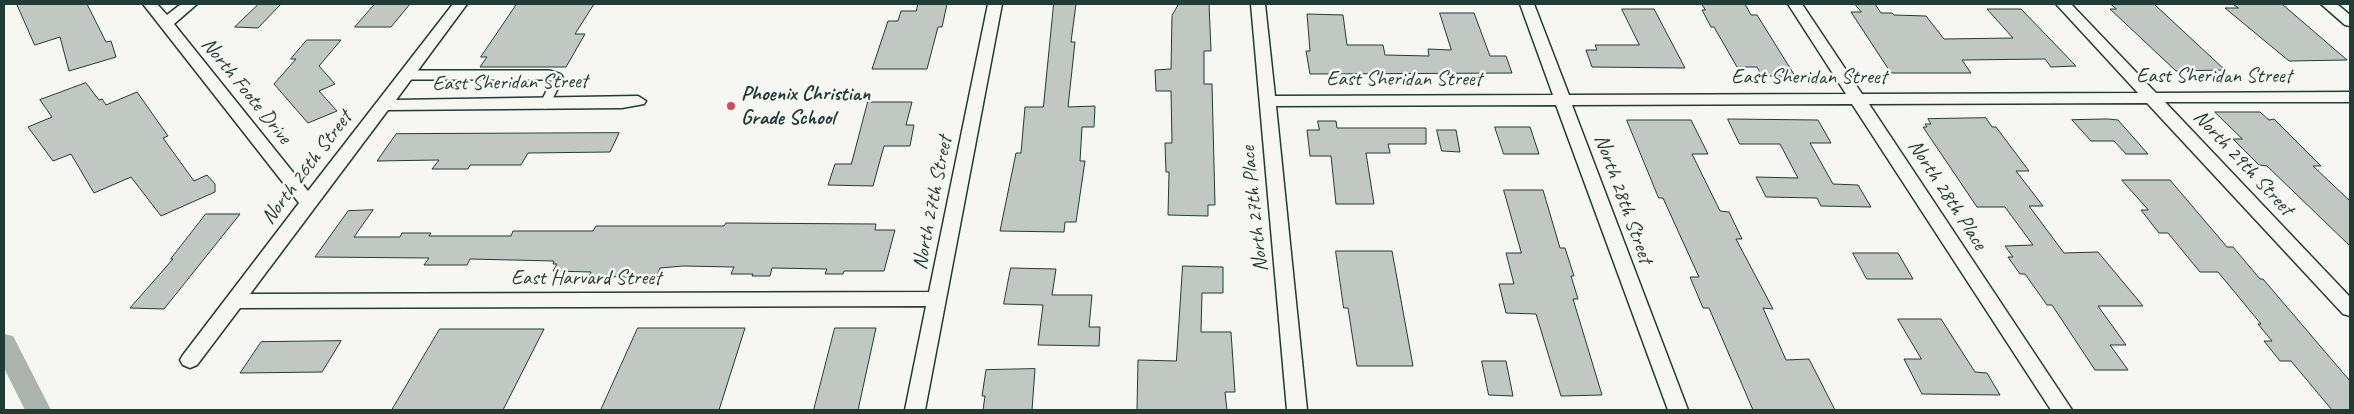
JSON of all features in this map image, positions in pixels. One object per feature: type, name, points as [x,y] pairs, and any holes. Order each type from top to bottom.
[{"type":"street","name":"North Foote Drive","points":[[150,4],[309,204]]},
{"type":"street","points":[[165,24],[190,4]]},
{"type":"street","name":"North 26th Street","points":[[190,360],[460,4]]},
{"type":"street","name":"North 27th Street","points":[[916,410],[995,4]]},
{"type":"street","name":"North 27th Place","points":[[1258,4],[1297,410]]},
{"type":"street","name":"North 28th Street","points":[[1527,4],[1678,410]]},
{"type":"street","name":"North 28th Place","points":[[1795,4],[2062,410]]},
{"type":"street","name":"North 29th Street","points":[[2063,4],[2350,309]]},
{"type":"street","points":[[2328,4],[2350,22]]},
{"type":"street","name":"East Sheridan Street","points":[[1267,100],[2350,97]]},
{"type":"street","name":"East Sheridan Street","points":[[382,106],[638,101]]},
{"type":"street","name":"East Harvard Street","points":[[235,302],[937,299]]},
{"type":"lane","points":[[405,76],[550,75],[558,78],[544,104]]},
{"type":"building","points":[[17,4],[87,4],[106,42],[111,41],[116,57],[69,71],[60,37],[35,45]]},
{"type":"building","points":[[259,4],[281,4],[258,28],[235,27]]},
{"type":"building","points":[[375,4],[410,4],[391,27],[355,27]]},
{"type":"building","points":[[517,4],[594,4],[575,34],[585,34],[566,67],[480,67],[487,57],[481,57]]},
{"type":"building","points":[[918,4],[947,4],[942,27],[938,27],[927,69],[872,69],[888,21],[898,21],[901,11],[916,11]]},
{"type":"building","points":[[1054,4],[1076,4],[1071,42],[1075,42],[1068,107],[1095,106],[1094,127],[1082,127],[1080,161],[1085,161],[1076,222],[1065,222],[1064,232],[1000,231],[1016,153],[1021,153],[1025,107],[1043,107]]},
{"type":"building","points":[[1179,4],[1209,4],[1211,51],[1204,51],[1204,84],[1212,84],[1215,205],[1208,205],[1208,216],[1168,215],[1169,172],[1166,172],[1165,143],[1172,143],[1171,91],[1156,91],[1155,70],[1171,69],[1172,16]]},
{"type":"building","points":[[1702,4],[1745,4],[1751,15],[1757,15],[1795,76],[1762,76],[1757,67],[1737,67],[1714,27],[1711,27],[1702,10],[1705,10]]},
{"type":"building","points":[[1855,4],[1875,4],[1881,13],[1926,16],[1944,39],[2013,38],[1987,9],[2021,9],[2076,66],[2051,67],[2045,59],[1962,60],[1971,73],[1891,73],[1851,12],[1861,12]]},
{"type":"building","points":[[2111,4],[2154,4],[2225,70],[2176,71],[2110,9],[2116,9]]},
{"type":"building","points":[[2233,4],[2282,4],[2347,60],[2289,61],[2225,8],[2238,8]]},
{"type":"building","points":[[1622,9],[1654,9],[1685,68],[1592,67],[1586,50],[1597,50],[1595,45],[1639,45]]},
{"type":"building","points":[[1440,13],[1474,13],[1490,56],[1506,56],[1512,73],[1310,74],[1306,51],[1310,51],[1307,14],[1343,15],[1347,45],[1383,45],[1385,55],[1429,56],[1428,49],[1451,50]]},
{"type":"building","points":[[307,40],[341,40],[319,66],[335,84],[319,91],[337,111],[308,123],[274,84],[296,59],[291,59]]},
{"type":"building","points":[[86,83],[99,100],[102,99],[106,105],[137,92],[168,136],[163,138],[194,181],[207,175],[215,184],[215,192],[161,216],[131,177],[94,193],[71,154],[53,161],[28,127],[52,117],[40,100]]},
{"type":"building","points":[[868,102],[912,102],[906,125],[914,125],[910,146],[884,146],[873,186],[828,185],[835,164],[851,164]]},
{"type":"building","points":[[2215,112],[2260,112],[2269,120],[2274,119],[2321,166],[2313,166],[2350,201],[2350,246],[2267,166],[2259,165],[2233,139],[2242,139]]},
{"type":"building","points":[[1986,118],[1992,127],[1996,127],[2029,171],[2016,171],[2043,206],[2029,206],[2064,253],[2098,252],[2143,306],[2098,306],[2126,345],[2110,345],[2128,370],[2095,370],[2052,305],[2047,305],[2025,274],[2020,274],[2008,257],[2013,257],[2005,246],[2033,245],[2005,207],[1977,207],[1923,127],[1927,127],[1925,124],[1931,124],[1928,119]]},
{"type":"building","points":[[1728,119],[1818,120],[1831,143],[1810,143],[1833,184],[1858,185],[1871,207],[1821,206],[1817,198],[1766,197],[1756,177],[1798,178],[1780,144],[1740,144]]},
{"type":"building","points":[[1627,120],[1691,120],[1708,154],[1692,154],[1720,211],[1729,212],[1742,239],[1736,239],[1773,309],[1763,308],[1786,360],[1809,359],[1835,410],[1753,410],[1709,308],[1703,308],[1690,277],[1699,277],[1663,198],[1659,198]]},
{"type":"building","points":[[2072,120],[2118,120],[2148,154],[2126,154],[2114,141],[2091,141]]},
{"type":"building","points":[[1318,121],[1336,121],[1337,128],[1426,128],[1426,144],[1388,144],[1390,153],[1366,153],[1374,204],[1336,204],[1331,156],[1310,156],[1307,130],[1319,130]]},
{"type":"building","points":[[1495,127],[1530,127],[1539,154],[1504,154]]},
{"type":"building","points":[[1437,130],[1456,130],[1460,152],[1442,151]]},
{"type":"building","points":[[619,133],[610,152],[528,153],[521,165],[470,165],[468,169],[432,169],[439,160],[377,161],[396,134]]},
{"type":"building","points":[[2122,180],[2170,180],[2227,247],[2233,247],[2260,279],[2263,279],[2350,381],[2350,410],[2332,410],[2291,361],[2280,361],[2264,341],[2272,341],[2258,324],[2261,324],[2218,272],[2200,272],[2168,233],[2159,233],[2141,210],[2148,210]]},
{"type":"building","points":[[1504,190],[1543,190],[1560,248],[1565,248],[1574,276],[1571,276],[1578,299],[1573,299],[1602,395],[1561,396],[1536,314],[1506,313],[1499,284],[1514,284],[1506,253],[1521,253]]},
{"type":"building","points":[[373,210],[354,237],[400,237],[402,233],[431,233],[429,236],[511,236],[513,231],[593,231],[596,226],[724,226],[726,223],[876,224],[875,230],[895,230],[884,271],[844,271],[843,274],[825,274],[827,269],[772,268],[770,276],[752,276],[753,274],[731,274],[734,267],[683,266],[660,268],[656,278],[589,276],[591,272],[553,271],[557,264],[553,264],[554,261],[470,259],[467,265],[424,265],[429,258],[315,257],[348,211]]},
{"type":"building","points":[[206,214],[240,214],[164,309],[130,308],[173,259],[171,259]]},
{"type":"building","points":[[1336,251],[1392,251],[1413,366],[1357,366],[1348,308],[1344,308]]},
{"type":"building","points":[[1853,253],[1898,253],[1913,279],[1867,279]]},
{"type":"building","points":[[1183,266],[1223,267],[1223,293],[1202,293],[1201,332],[1231,332],[1235,392],[1225,392],[1227,410],[1137,410],[1138,360],[1176,361]]},
{"type":"building","points":[[1011,268],[1056,269],[1052,295],[1092,295],[1089,327],[1100,327],[1099,346],[1038,345],[1043,305],[1004,304]]},
{"type":"building","points":[[1898,319],[1941,319],[1975,372],[1987,373],[2000,395],[1922,394],[1904,359],[1921,359]]},
{"type":"building","points":[[638,328],[745,328],[719,410],[601,410]]},
{"type":"building","points":[[835,328],[876,328],[858,410],[814,410]]},
{"type":"building","points":[[440,329],[544,329],[503,410],[392,410]]},
{"type":"building","points":[[341,341],[322,372],[240,373],[261,342]]},
{"type":"building","points":[[1482,361],[1506,361],[1513,396],[1489,395]]},
{"type":"building","points":[[1035,369],[1032,410],[983,410],[985,396],[982,396],[986,370]]},
{"type":"waterway","points":[[4,343],[38,410]]},
{"type":"place","name":"Phoenix Christian Grade School","points":[[731,106]]}]
